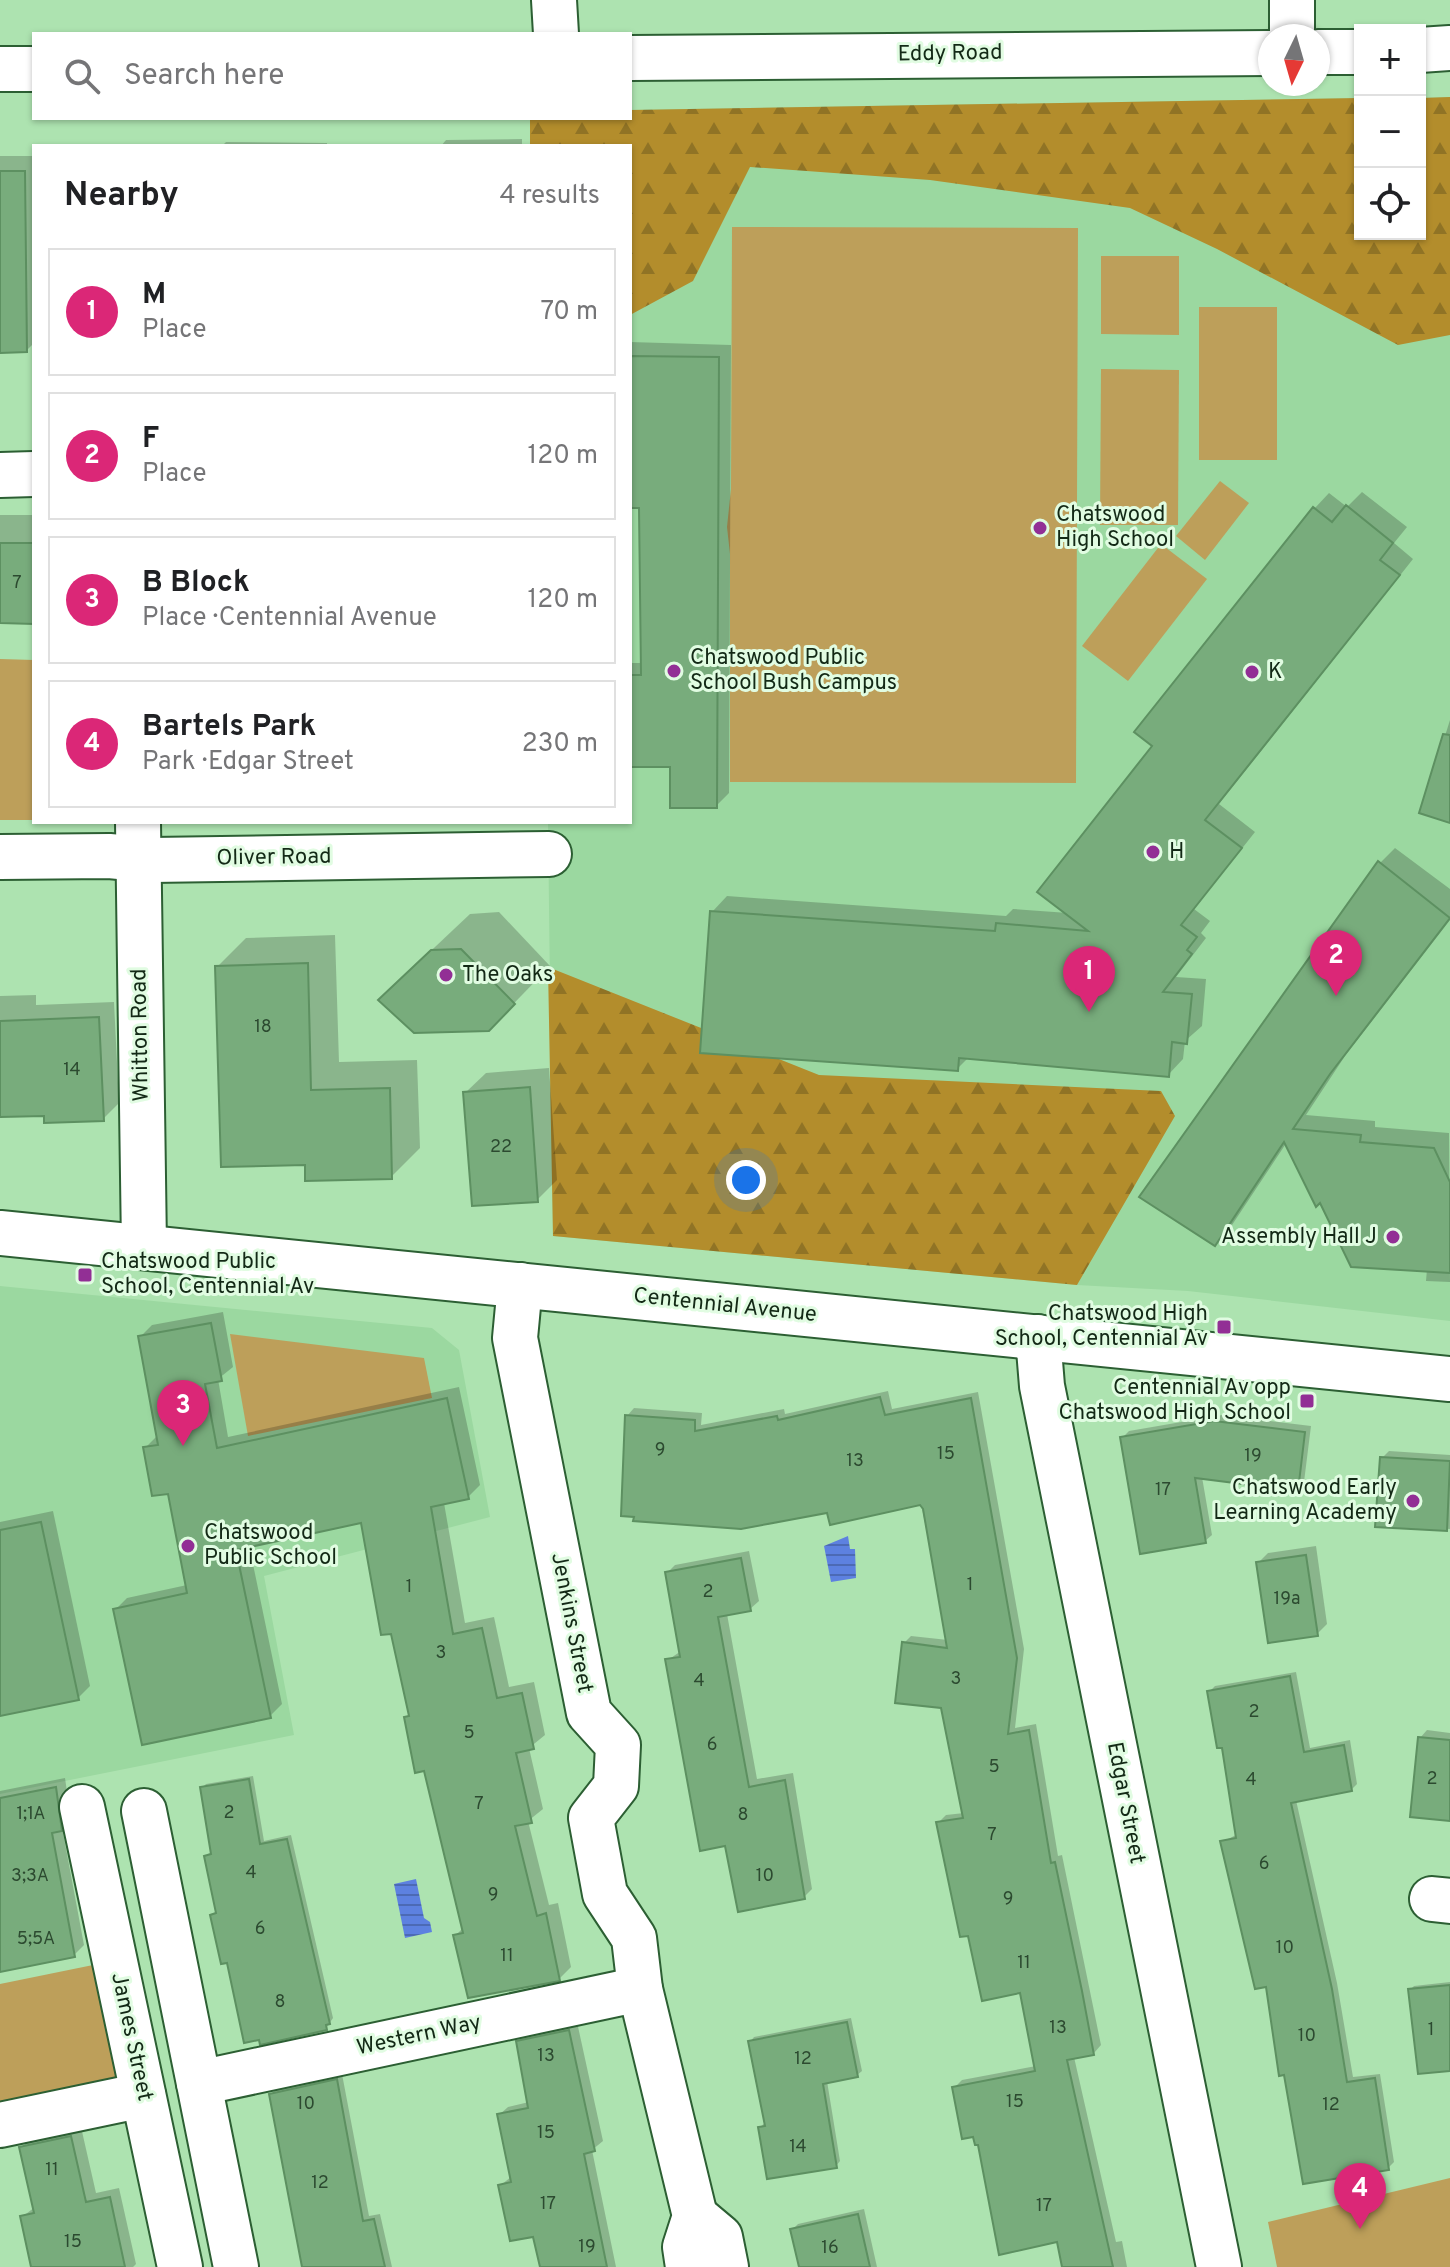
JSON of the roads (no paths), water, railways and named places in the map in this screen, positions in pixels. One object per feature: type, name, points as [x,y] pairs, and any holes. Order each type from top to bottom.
[{"type":"street","points":[[554,0],[556,32]]},
{"type":"street","points":[[1292,0],[1292,24]]},
{"type":"street","points":[[1426,50],[1450,48]]},
{"type":"street","points":[[1330,52],[1354,52]]},
{"type":"street","name":"Eddy Road","points":[[632,58],[1258,53]]},
{"type":"street","points":[[0,69],[32,69]]},
{"type":"street","points":[[0,475],[32,474]]},
{"type":"street","name":"Oliver Road","points":[[0,857],[138,840],[549,854]]},
{"type":"street","name":"Whitton Road","points":[[138,840],[144,1247]]},
{"type":"street","name":"Centennial Avenue","points":[[0,1233],[1450,1379]]},
{"type":"street","name":"Jenkins Street","points":[[520,1285],[515,1338],[589,1713],[618,1745],[616,1786],[591,1818],[605,1894],[634,1938],[640,1989],[695,2216],[685,2247],[688,2267]]},
{"type":"street","name":"Edgar Street","points":[[1038,1337],[1045,1401],[1219,2267]]},
{"type":"street","name":"James Street","points":[[82,1807],[180,2267]]},
{"type":"street","points":[[144,1811],[236,2267]]},
{"type":"street","name":"Western Way","points":[[199,2083],[640,1989]]},
{"type":"street","points":[[0,2125],[143,2095]]},
{"type":"street","name":"Jenkins Street","points":[[695,2216],[720,2237],[726,2267]]},
{"type":"water","points":[[848,1536],[850,1549],[855,1549],[856,1578],[831,1582],[824,1546]]},
{"type":"water","points":[[416,1879],[424,1918],[430,1922],[432,1932],[405,1938],[394,1884]]},
{"type":"place","name":"Chatswood High School","points":[[1040,528]]},
{"type":"place","name":"Chatswood Public School Bush Campus","points":[[674,671]]},
{"type":"place","name":"K","points":[[1252,672]]},
{"type":"place","name":"H","points":[[1153,852]]},
{"type":"place","name":"The Oaks","points":[[446,975]]},
{"type":"place","name":"F","points":[[1336,996]]},
{"type":"place","name":"M","points":[[1089,1012]]},
{"type":"place","name":"Assembly Hall J","points":[[1393,1237]]},
{"type":"place","name":"Chatswood Public School, Centennial Av","points":[[85,1275]]},
{"type":"place","name":"Chatswood High School, Centennial Av","points":[[1224,1327]]},
{"type":"place","name":"Centennial Av opp Chatswood High School","points":[[1307,1401]]},
{"type":"place","name":"B Block","points":[[183,1446]]},
{"type":"place","name":"Chatswood Early Learning Academy","points":[[1413,1501]]},
{"type":"place","name":"Chatswood Public School","points":[[188,1546]]},
{"type":"place","name":"Bartels Park","points":[[1360,2229]]}]
